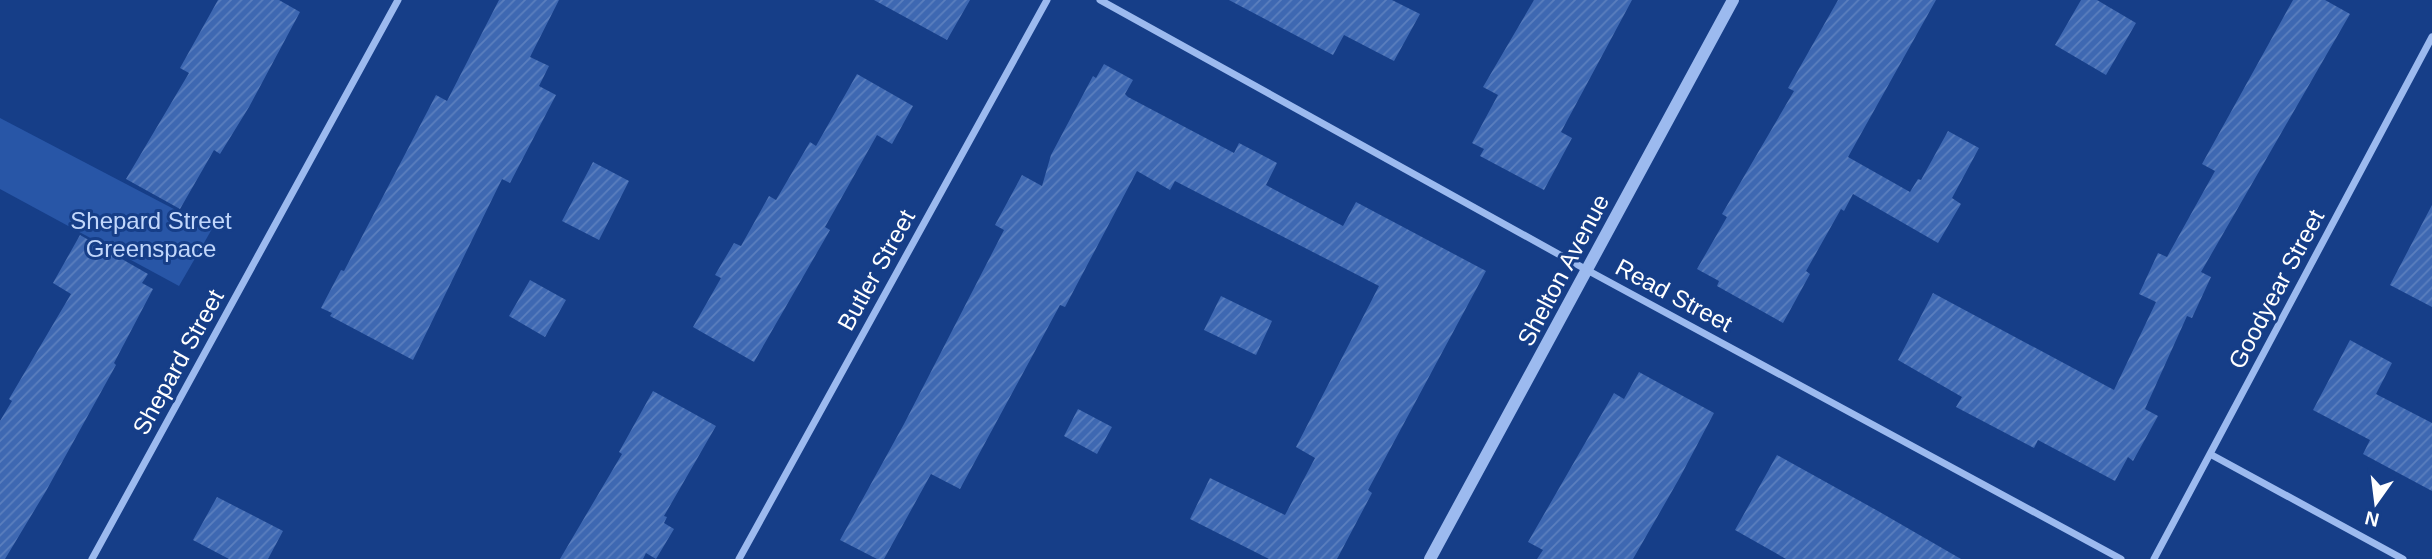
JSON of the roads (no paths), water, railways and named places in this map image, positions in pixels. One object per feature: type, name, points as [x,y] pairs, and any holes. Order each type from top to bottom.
[{"type":"street","name":"Shepard Street","points":[[92,559],[398,0]]},
{"type":"street","name":"Butler Street","points":[[739,559],[1047,0]]},
{"type":"street","name":"Read Street","points":[[1100,0],[1587,270],[2121,559]]},
{"type":"street","name":"Shelton Avenue","points":[[1430,559],[1733,0]]},
{"type":"street","name":"Goodyear Street","points":[[2154,559],[2432,37]]},
{"type":"street","points":[[2210,454],[2403,559]]},
{"type":"park label","name":"Shepard Street Greenspace","points":[[151,234]]}]
